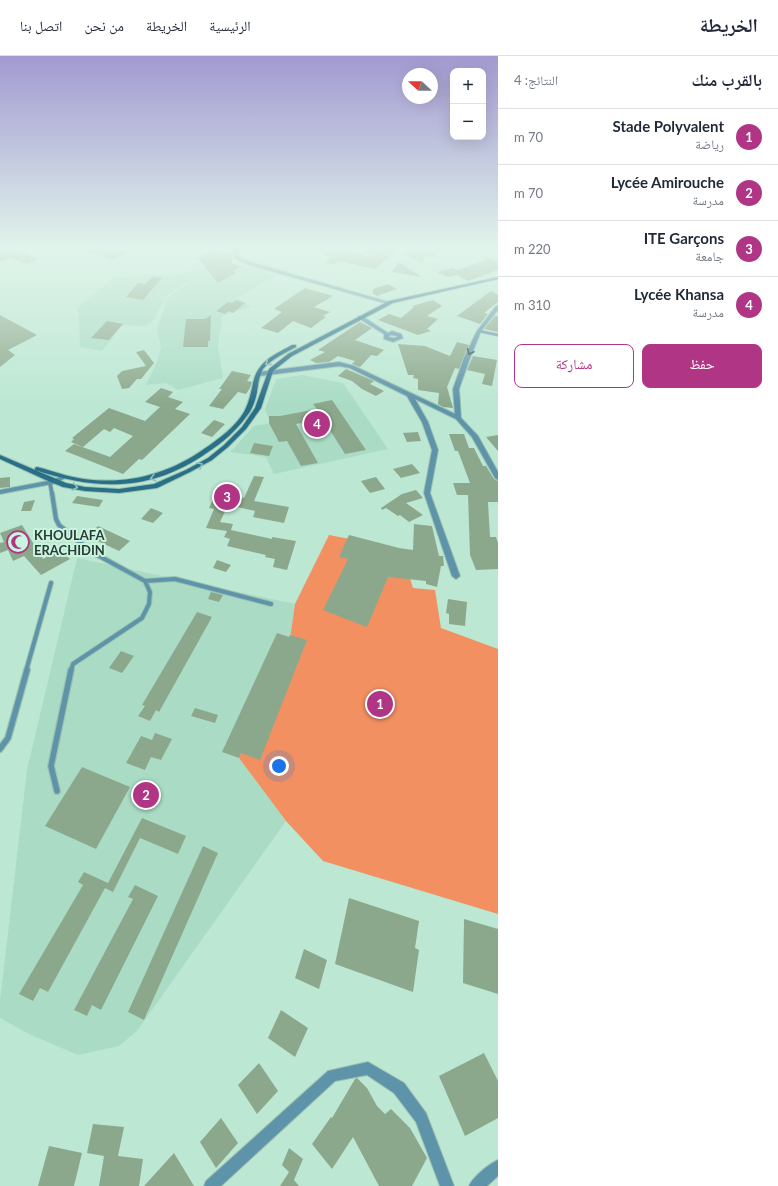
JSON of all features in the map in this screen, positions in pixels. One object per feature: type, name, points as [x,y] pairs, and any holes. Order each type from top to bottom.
[{"type":"main road","points":[[0,456],[62,478],[94,483],[129,483],[159,476],[178,468],[206,452],[239,424],[251,403],[258,374],[262,368],[284,352],[308,338],[387,299]]},
{"type":"main road","points":[[0,456],[52,482],[85,489],[119,490],[155,486],[172,479],[210,459],[244,428],[258,408],[269,374],[276,364],[360,317],[403,299]]},
{"type":"street","points":[[378,299],[390,303]]},
{"type":"street","points":[[458,418],[456,389],[467,358],[480,331],[498,307]]},
{"type":"street","points":[[360,317],[388,334]]},
{"type":"street","points":[[258,374],[269,374],[339,364],[352,366],[458,418],[475,436],[498,478]]},
{"type":"street","points":[[408,394],[425,422],[435,450],[427,493],[456,576]]},
{"type":"street","points":[[488,460],[498,465]]},
{"type":"street","points":[[0,492],[52,482],[62,478]]},
{"type":"street","points":[[211,1186],[332,1075],[368,1068],[399,1088],[421,1118],[447,1186]]},
{"type":"street","points":[[476,1186],[498,1167]]},
{"type":"lane","points":[[480,331],[498,335]]},
{"type":"lane","points":[[52,482],[56,519],[59,525],[90,551],[145,582],[150,592],[149,604],[142,618],[73,664],[62,709],[51,766],[57,791]]},
{"type":"lane","points":[[145,582],[165,579],[175,580],[271,604]]},
{"type":"lane","points":[[0,749],[8,738],[51,583]]},
{"type":"shaded area","points":[[88,299],[165,299],[154,320],[144,326],[122,325],[102,351],[80,347],[78,308]]},
{"type":"shaded area","points":[[167,299],[238,299],[251,307],[222,316],[218,347],[223,378],[178,390],[166,383],[146,385],[158,360],[161,347],[157,330]]},
{"type":"shaded area","points":[[302,375],[343,383],[388,449],[274,474],[266,457],[230,452],[254,426],[271,423],[265,410],[276,379]]},
{"type":"shaded area","points":[[329,535],[401,549],[413,588],[435,590],[441,628],[498,649],[498,914],[323,861],[286,821],[239,758],[290,638],[295,604]]},
{"type":"shaded area","points":[[77,558],[295,604],[290,638],[239,758],[286,821],[137,1031],[119,1046],[78,1055],[29,1034],[0,1018],[0,1001],[27,770]]},
{"type":"building","points":[[289,299],[328,299],[314,307],[330,312],[323,316],[326,317],[311,328],[293,321],[278,333],[261,328],[282,312],[274,309]]},
{"type":"building","points":[[480,299],[498,299],[498,302],[484,313],[488,314],[480,324],[457,316]]},
{"type":"building","points":[[236,300],[245,303],[233,313],[229,311],[225,314],[216,311],[228,302],[232,303]]},
{"type":"building","points":[[433,300],[442,306],[427,316],[438,319],[427,329],[431,331],[418,335],[378,320],[389,314],[401,318],[414,307],[412,306]]},
{"type":"building","points":[[0,315],[37,335],[8,350],[15,355],[0,367]]},
{"type":"building","points":[[211,315],[210,341],[208,341],[208,347],[183,347],[186,319],[205,319]]},
{"type":"building","points":[[495,316],[498,316],[498,332],[484,329]]},
{"type":"building","points":[[107,321],[123,324],[109,340],[91,338]]},
{"type":"building","points":[[360,322],[372,328],[355,340],[384,350],[377,356],[371,355],[360,367],[352,364],[355,361],[338,356],[329,362],[316,363],[310,360],[325,352],[318,350]]},
{"type":"building","points":[[457,342],[469,345],[459,369],[455,368],[447,387],[453,408],[443,407],[438,404],[439,393],[418,390],[418,379],[413,378],[414,375],[408,375],[398,344],[425,346],[450,356]]},
{"type":"building","points":[[144,350],[154,363],[141,379],[137,379],[129,388],[122,389],[117,376],[122,371],[146,366],[136,352]]},
{"type":"building","points":[[473,356],[497,360],[492,386],[482,384],[485,374],[467,370]]},
{"type":"building","points":[[346,369],[374,381],[370,384],[384,391],[376,396],[362,389],[352,381],[338,376]]},
{"type":"building","points":[[232,371],[251,375],[247,381],[252,382],[250,388],[246,394],[238,392],[223,409],[209,406],[222,389],[219,389]]},
{"type":"building","points":[[161,388],[173,392],[168,397],[183,402],[175,409],[190,414],[142,460],[139,459],[123,474],[65,451],[74,444],[110,457],[133,436],[114,428],[110,432],[104,429],[83,447],[71,442],[74,439],[72,438],[109,408],[145,421],[160,407],[145,402]]},
{"type":"building","points":[[332,400],[366,450],[345,454],[323,419],[296,424],[318,463],[301,466],[287,441],[279,442],[269,423],[269,416],[280,416],[317,409],[313,404]]},
{"type":"building","points":[[214,420],[225,424],[212,437],[201,433]]},
{"type":"building","points":[[418,432],[421,441],[407,442],[403,433]]},
{"type":"building","points":[[449,434],[464,434],[469,448],[474,448],[483,466],[486,466],[494,479],[498,481],[498,502],[488,502],[490,537],[496,537],[498,543],[498,569],[476,570],[470,555],[468,495],[457,495],[453,483],[470,483],[458,451],[455,451]]},
{"type":"building","points":[[498,435],[498,451],[486,437]]},
{"type":"building","points":[[254,443],[273,446],[269,456],[250,453]]},
{"type":"building","points":[[412,464],[420,473],[401,478],[393,469]]},
{"type":"building","points":[[254,476],[264,477],[254,501],[289,507],[284,523],[253,517],[255,511],[228,505],[220,522],[233,524],[231,530],[272,539],[272,537],[296,541],[287,570],[273,567],[275,559],[265,557],[266,555],[227,546],[230,539],[224,537],[227,531],[206,528],[214,509],[209,508],[216,493],[244,498]]},
{"type":"building","points":[[10,477],[10,487],[0,488],[0,478]]},
{"type":"building","points":[[376,477],[385,489],[370,493],[361,481]]},
{"type":"building","points":[[416,490],[423,498],[406,503],[423,515],[409,522],[400,515],[398,516],[386,508],[382,510],[381,508],[402,494]]},
{"type":"building","points":[[77,496],[103,500],[99,507],[72,503]]},
{"type":"building","points":[[35,500],[31,511],[21,511],[24,502]]},
{"type":"building","points":[[151,508],[163,513],[153,523],[141,519]]},
{"type":"building","points":[[414,524],[432,526],[439,556],[443,556],[444,566],[441,566],[437,587],[426,584],[426,581],[388,577],[367,627],[323,610],[348,559],[339,557],[349,535],[399,548],[413,550]]},
{"type":"building","points":[[22,525],[43,559],[59,550],[70,559],[41,575],[24,556],[13,561],[8,550],[0,553],[0,543],[4,542],[0,533]]},
{"type":"building","points":[[98,526],[130,541],[119,551],[87,536]]},
{"type":"building","points":[[217,560],[231,565],[226,572],[213,568]]},
{"type":"building","points":[[211,592],[223,595],[219,602],[208,599]]},
{"type":"building","points":[[448,599],[467,602],[465,626],[449,624],[449,614],[446,613]]},
{"type":"building","points":[[197,612],[212,617],[159,712],[156,710],[150,721],[138,716],[145,706],[142,705]]},
{"type":"building","points":[[277,633],[307,640],[260,760],[241,753],[239,758],[222,752]]},
{"type":"building","points":[[121,651],[134,656],[122,673],[109,668]]},
{"type":"building","points":[[195,708],[218,715],[215,723],[191,716]]},
{"type":"building","points":[[155,733],[172,739],[161,760],[151,757],[145,770],[126,763],[141,736],[152,740]]},
{"type":"building","points":[[82,767],[130,787],[96,849],[45,826]]},
{"type":"building","points":[[142,818],[186,836],[178,854],[140,838],[113,892],[105,888],[48,992],[40,988],[33,1001],[19,994],[83,885],[78,882],[84,872],[108,883]]},
{"type":"building","points":[[203,846],[218,853],[144,1020],[128,1012]]},
{"type":"building","points":[[135,885],[158,896],[101,1010],[92,1005],[87,1016],[74,1010],[133,899],[128,897]]},
{"type":"building","points":[[349,898],[419,921],[415,948],[419,950],[413,992],[335,964]]},
{"type":"building","points":[[464,919],[498,929],[498,994],[463,983]]},
{"type":"building","points":[[304,949],[327,960],[319,989],[295,978]]},
{"type":"building","points":[[281,1010],[308,1028],[295,1057],[268,1038]]},
{"type":"building","points":[[484,1053],[498,1081],[498,1118],[465,1136],[439,1076]]},
{"type":"building","points":[[259,1063],[278,1091],[257,1114],[238,1085]]},
{"type":"building","points":[[357,1078],[367,1088],[377,1106],[385,1114],[391,1109],[410,1128],[427,1158],[412,1186],[379,1186],[353,1137],[332,1169],[312,1144],[331,1117],[332,1118]]},
{"type":"building","points":[[221,1118],[238,1143],[216,1168],[200,1142]]},
{"type":"building","points":[[93,1124],[124,1127],[118,1156],[143,1159],[139,1186],[99,1186],[104,1156],[87,1153]]},
{"type":"building","points":[[49,1146],[82,1153],[74,1186],[38,1186]]},
{"type":"building","points":[[289,1148],[303,1159],[294,1180],[299,1186],[280,1186],[289,1172],[282,1165]]},
{"type":"building","points":[[174,1153],[194,1186],[144,1186]]},
{"type":"place","name":"Lycée Khansa","points":[[317,424]]},
{"type":"place","name":"ITE Garçons","points":[[227,497]]},
{"type":"place","name":"KHOULAFA ERACHIDIN","points":[[18,542]]},
{"type":"place","name":"Stade Polyvalent","points":[[380,704]]},
{"type":"place","name":"Lycée Amirouche","points":[[146,795]]}]
